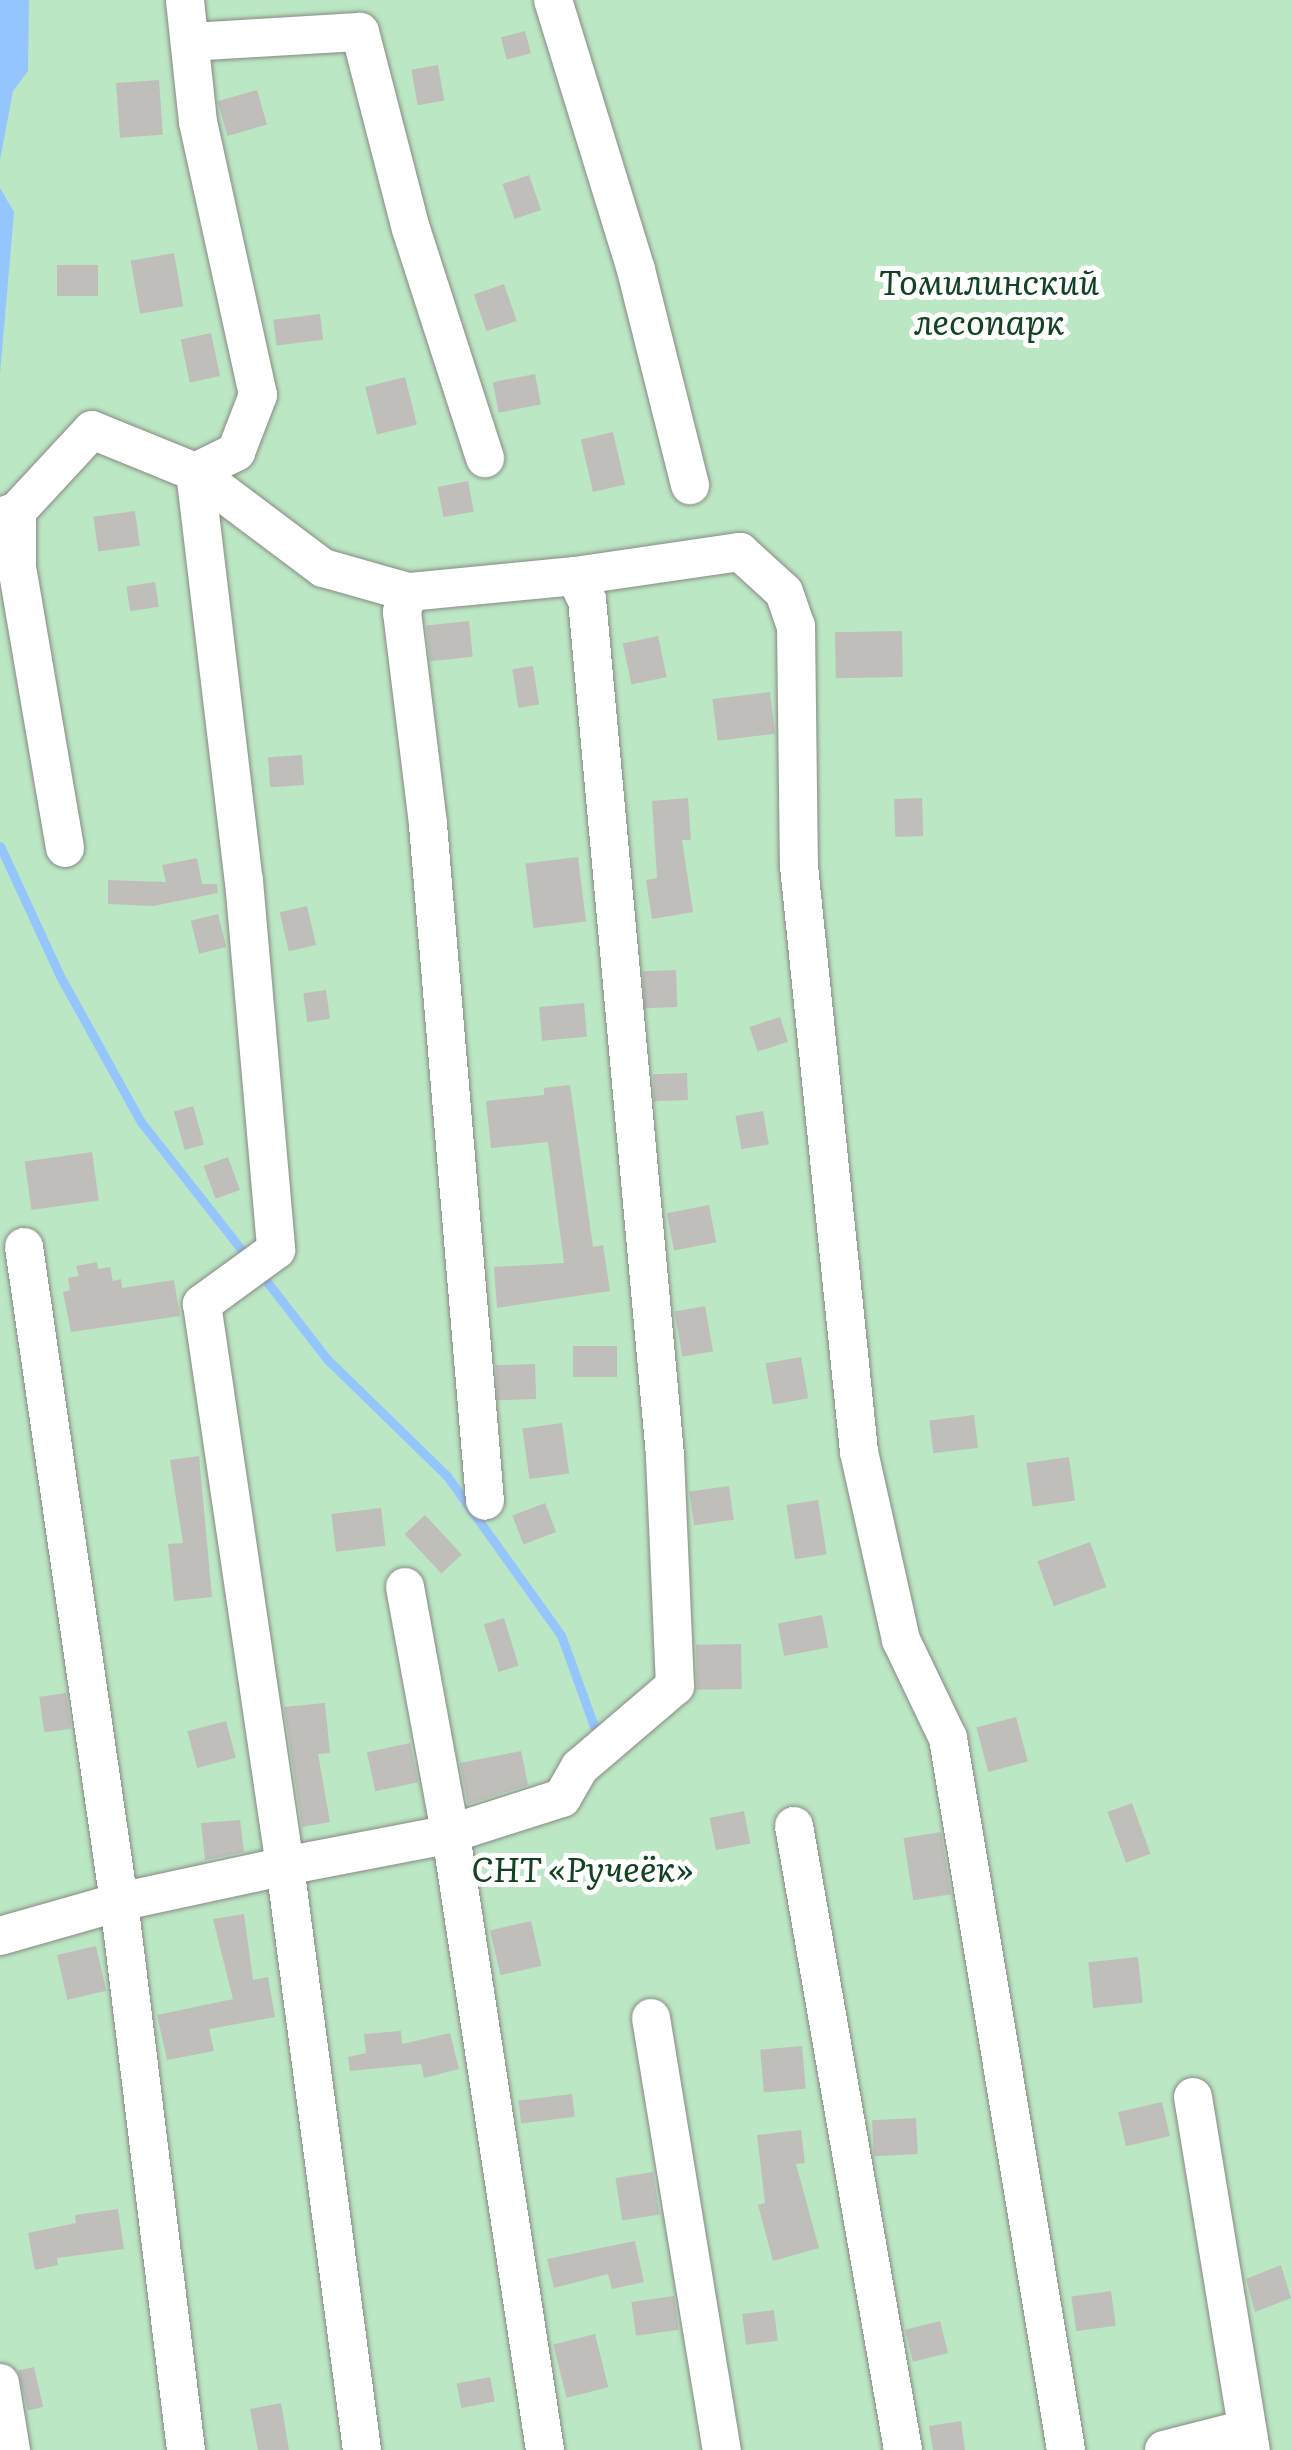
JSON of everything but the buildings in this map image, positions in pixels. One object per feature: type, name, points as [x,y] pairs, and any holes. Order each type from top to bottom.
[{"type":"lane","points":[[185,0],[198,122],[258,395],[236,452],[195,472]]},
{"type":"lane","points":[[554,0],[636,270],[690,485]]},
{"type":"lane","points":[[190,42],[360,32],[411,229],[484,458]]},
{"type":"lane","points":[[65,848],[8,514],[92,430],[195,472],[323,568],[408,592],[575,576],[740,552],[784,592],[796,626],[799,866],[859,1452],[901,1640],[948,1738],[1066,2450]]},
{"type":"lane","points":[[195,472],[244,882],[276,1250],[202,1304],[285,1866],[362,2450]]},
{"type":"lane","points":[[0,1936],[119,1902],[446,1835],[562,1798],[580,1767],[674,1686],[665,1455],[587,600],[575,576]]},
{"type":"lane","points":[[408,592],[402,612],[428,825],[485,1501]]},
{"type":"lane","points":[[24,1247],[119,1902],[186,2450]]},
{"type":"lane","points":[[405,1588],[545,2450]]},
{"type":"lane","points":[[794,1826],[903,2450]]},
{"type":"lane","points":[[651,2018],[722,2450]]},
{"type":"lane","points":[[1164,2450],[1248,2439],[1242,2368],[1193,2096]]},
{"type":"lane","points":[[0,2383],[11,2450]]},
{"type":"green space","name":"СНТ «Ручеёк»","points":[[0,0],[1291,0],[1291,2450],[0,2450]]},
{"type":"water","points":[[0,0],[29,0],[28,71],[13,91],[0,160]]},
{"type":"water","points":[[0,188],[14,212],[0,374]]},
{"type":"waterway","points":[[0,846],[60,976],[141,1122],[248,1258]]},
{"type":"waterway","points":[[261,1274],[327,1359],[447,1476],[561,1635],[594,1726]]},
{"type":"park label","name":"Томилинский лесопарк","points":[[989,300]]}]
